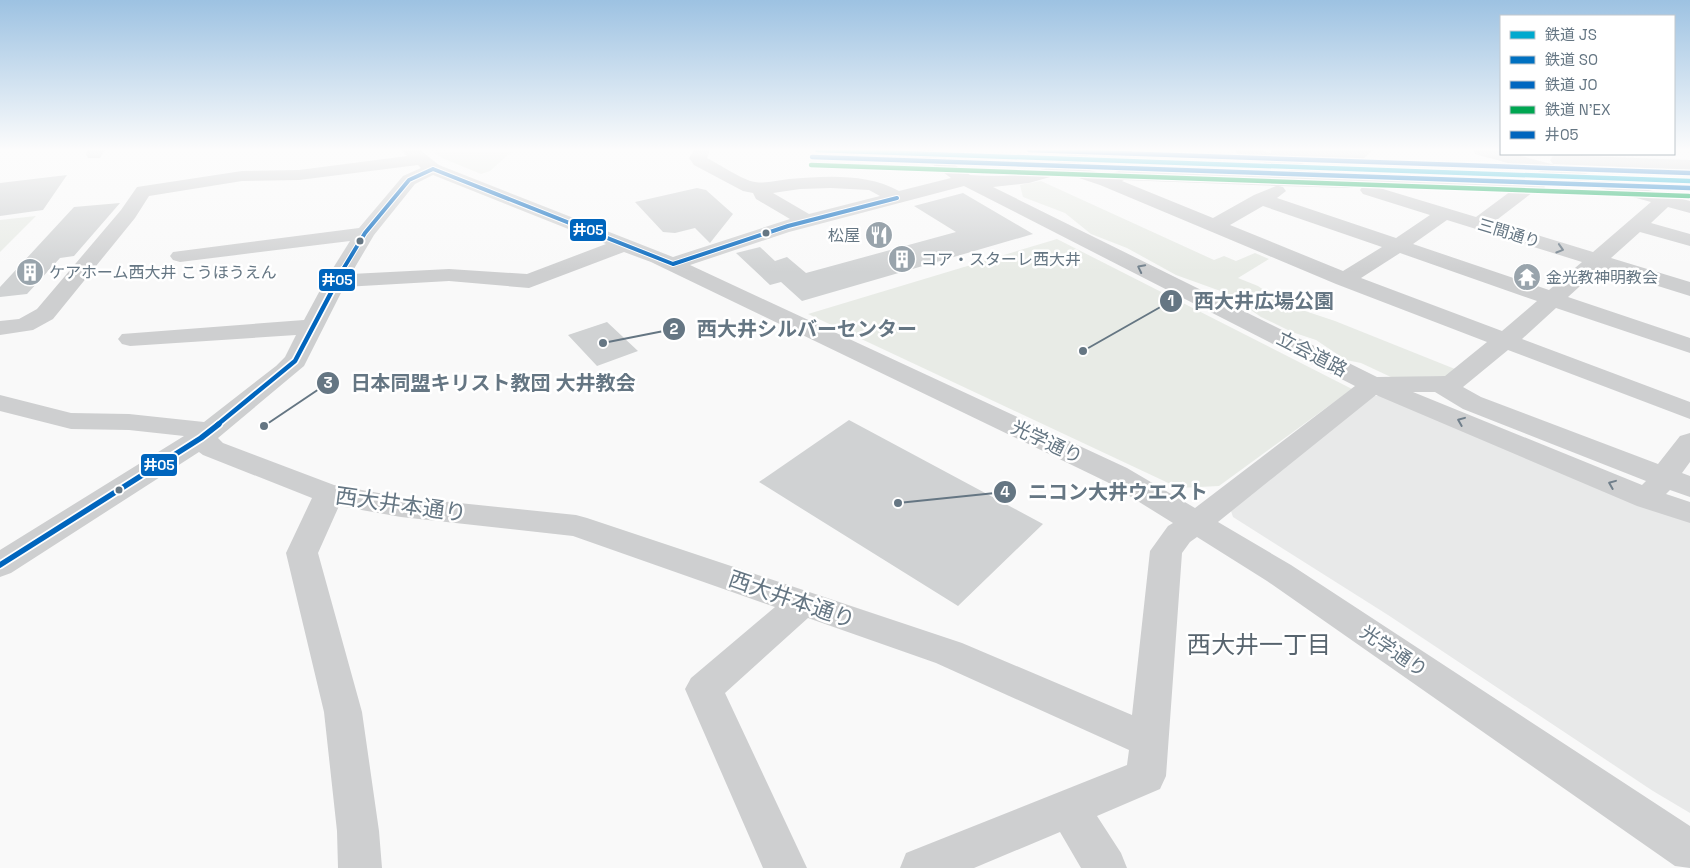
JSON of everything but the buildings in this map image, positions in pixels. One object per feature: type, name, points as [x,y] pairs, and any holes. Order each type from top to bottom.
[{"type":"street","points":[[0,328],[24,325],[45,314],[128,214],[143,191],[146,191]]},
{"type":"street","points":[[0,566],[205,435],[291,366],[336,281],[365,233],[400,191]]},
{"type":"street","name":"光学通り","points":[[494,191],[673,264],[1117,475],[1280,574],[1690,851]]},
{"type":"street","points":[[763,191],[763,195],[807,221]]},
{"type":"street","points":[[884,191],[896,198]]},
{"type":"street","points":[[673,264],[733,243],[807,221],[896,198],[912,191]]},
{"type":"street","name":"立会道路","points":[[991,191],[1373,385],[1655,488],[1690,513]]},
{"type":"street","points":[[1129,191],[1344,279],[1690,411]]},
{"type":"street","points":[[1213,226],[1277,191]]},
{"type":"street","name":"三間通り","points":[[1371,191],[1690,289]]},
{"type":"street","points":[[1480,224],[1523,191]]},
{"type":"street","points":[[1629,191],[1690,207]]},
{"type":"street","points":[[1262,199],[1690,346]]},
{"type":"street","points":[[922,868],[1146,776],[1166,551],[1179,534],[1373,385],[1451,384],[1505,341],[1665,200]]},
{"type":"street","points":[[1344,279],[1398,246],[1445,213]]},
{"type":"street","points":[[1638,225],[1690,240]]},
{"type":"street","points":[[180,256],[365,233]]},
{"type":"street","points":[[336,281],[449,275],[529,281],[625,244]]},
{"type":"street","points":[[130,339],[312,328]]},
{"type":"street","points":[[1440,384],[1472,403],[1655,488],[1690,487]]},
{"type":"street","name":"西大井本通り","points":[[0,403],[71,421],[129,422],[205,435],[213,449],[329,494],[401,507],[576,526],[949,653],[1150,741]]},
{"type":"street","points":[[1655,488],[1690,442]]},
{"type":"street","points":[[329,494],[302,553],[343,712],[358,831],[360,868]]},
{"type":"street","points":[[785,868],[704,689],[803,603]]},
{"type":"street","points":[[1068,807],[1105,868]]},
{"type":"shaded area","points":[[1021,191],[1062,191],[1214,260],[1224,256],[1236,261],[1255,253],[1269,259],[1238,278],[1258,286],[1284,304],[1335,321],[1455,369],[1447,376],[1393,378],[1361,363],[1346,360],[1316,340],[1292,332],[1261,317],[1226,293],[1176,275],[1127,248],[1091,234],[1065,213],[1023,197]]},
{"type":"shaded area","points":[[36,216],[0,252],[0,220]]},
{"type":"shaded area","points":[[1057,239],[1352,389],[1219,486],[1179,488],[808,314]]},
{"type":"shaded area","points":[[1371,396],[1382,396],[1690,520],[1690,813],[1653,791],[1388,615],[1233,517],[1231,511]]},
{"type":"rail line","name":"N'EX","points":[[1533,191],[1689,196]]},
{"type":"transit line","name":"井05","points":[[0,565],[201,438],[285,371],[295,361],[336,281],[365,233],[400,191]]},
{"type":"transit line","name":"井05","points":[[487,191],[673,264]]},
{"type":"transit line","name":"井05","points":[[673,264],[788,226],[897,198]]},
{"type":"place","name":"松屋","points":[[879,235]]},
{"type":"place","name":"コア・スターレ西大井","points":[[902,259]]},
{"type":"place","name":"ケアホーム西大井 こうほうえん","points":[[30,272]]},
{"type":"place","name":"金光教神明教会","points":[[1527,277]]},
{"type":"place","name":"西大井シルバーセンター","points":[[603,343]]},
{"type":"place","name":"西大井広場公園","points":[[1083,351]]},
{"type":"place","name":"日本同盟キリスト教団 大井教会","points":[[264,426]]},
{"type":"place","name":"ニコン大井ウエスト","points":[[898,503]]},
{"type":"district","name":"西大井一丁目","points":[[1259,644]]}]
